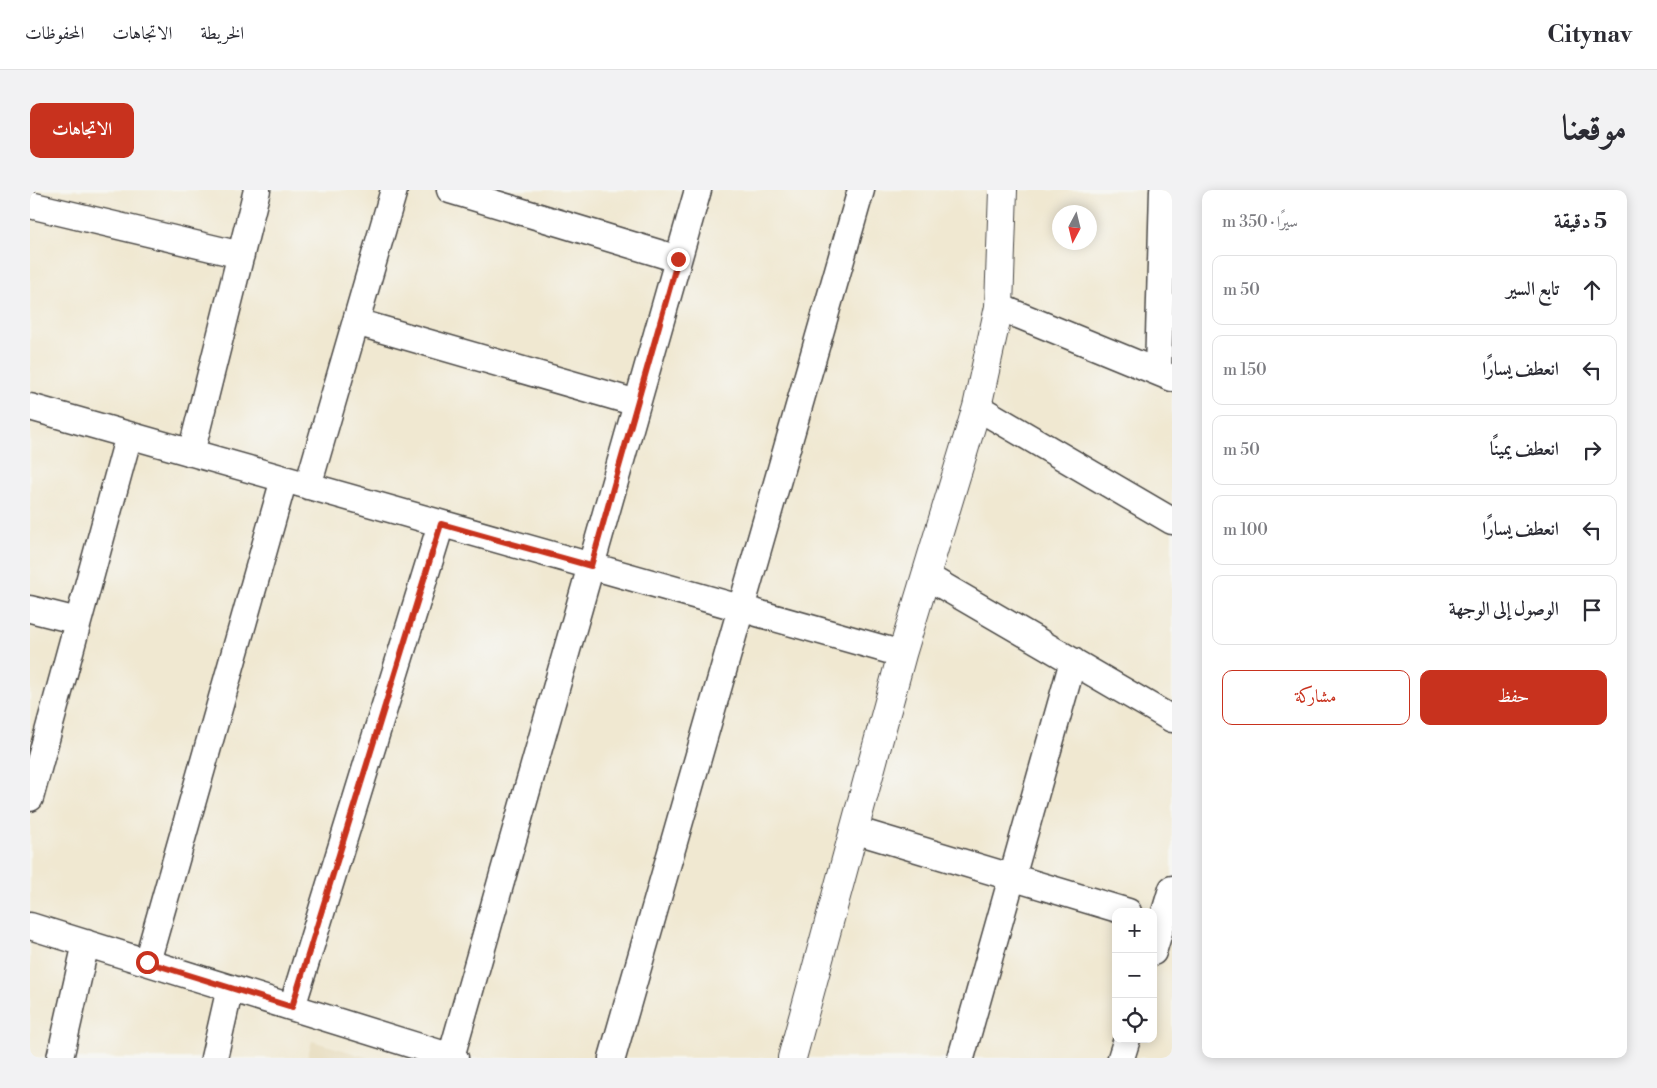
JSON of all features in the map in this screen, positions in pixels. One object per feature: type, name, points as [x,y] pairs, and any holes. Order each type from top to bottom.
[{"type":"street","points":[[191,453],[256,190]]},
{"type":"street","points":[[147,962],[296,483],[356,322],[394,190]]},
{"type":"street","points":[[450,190],[678,259]]},
{"type":"street","points":[[30,926],[453,1057],[698,190]]},
{"type":"street","points":[[612,1058],[861,190]]},
{"type":"street","points":[[792,1058],[902,654],[977,407],[999,307],[1003,190]]},
{"type":"street","points":[[999,307],[1165,375],[1163,190]]},
{"type":"street","points":[[30,205],[240,255]]},
{"type":"street","points":[[356,322],[637,403]]},
{"type":"street","points":[[30,407],[902,654]]},
{"type":"street","points":[[977,407],[1172,520]]},
{"type":"street","points":[[30,798],[129,435]]},
{"type":"street","points":[[292,1007],[441,524]]},
{"type":"street","points":[[926,576],[1172,719]]},
{"type":"street","points":[[30,609],[78,622]]},
{"type":"street","points":[[961,1058],[1073,661]]},
{"type":"street","points":[[854,830],[1115,908]]},
{"type":"street","points":[[1158,921],[1172,890]]},
{"type":"street","points":[[60,1058],[86,943]]},
{"type":"street","points":[[214,1058],[230,988]]},
{"type":"street","points":[[1122,1058],[1126,1043]]},
{"type":"shaded area","points":[[312,1041],[370,1058],[307,1058]]},
{"type":"route","points":[[147,962],[292,1007],[441,524],[591,566],[678,259]]}]
